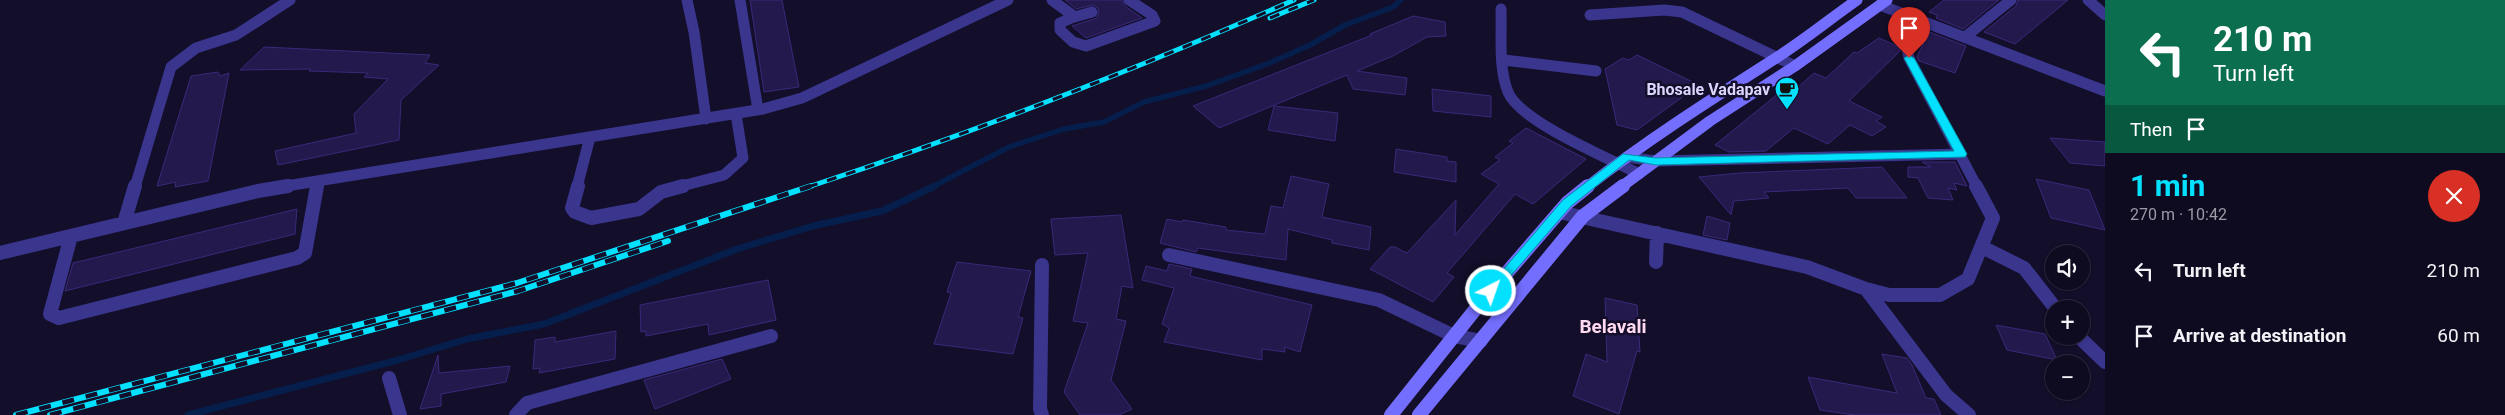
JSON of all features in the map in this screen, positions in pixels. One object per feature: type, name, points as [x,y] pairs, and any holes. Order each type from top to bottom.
[{"type":"main road","points":[[1391,415],[1454,336],[1567,203],[1623,159],[1777,57],[1857,0]]},
{"type":"main road","points":[[1419,415],[1482,341],[1583,216],[1710,121],[1796,66],[1884,2]]},
{"type":"main road","points":[[1692,112],[1710,121]]},
{"type":"main road","points":[[1504,276],[1524,288]]},
{"type":"street","points":[[124,223],[171,67],[196,48],[236,35],[290,0]]},
{"type":"street","points":[[687,0],[694,32],[706,119]]},
{"type":"street","points":[[740,0],[758,110]]},
{"type":"street","points":[[0,253],[258,191],[758,110],[802,98],[1008,0]]},
{"type":"street","points":[[1052,0],[1071,14],[1071,18]]},
{"type":"street","points":[[1092,12],[1060,23],[1060,30],[1073,42],[1086,46],[1155,21],[1152,15],[1129,0]]},
{"type":"street","points":[[1965,37],[2011,0]]},
{"type":"street","points":[[2088,0],[2105,15]]},
{"type":"street","points":[[1884,2],[1908,15],[2105,92]]},
{"type":"street","points":[[1501,9],[1505,77],[1511,100],[1536,120],[1623,159],[1639,174]]},
{"type":"street","points":[[1590,14],[1664,10],[1682,12],[1796,66]]},
{"type":"street","points":[[1560,212],[1807,267],[1866,289],[1889,295],[1940,295],[1968,279],[1993,218],[1962,154],[1909,58],[1904,33],[1908,15]]},
{"type":"street","points":[[1504,60],[1572,68],[1597,75]]},
{"type":"street","points":[[590,138],[572,208],[576,212],[591,218],[638,210],[661,192],[731,171],[743,158],[736,114]]},
{"type":"street","points":[[1623,159],[1656,161],[1962,154]]},
{"type":"street","points":[[72,236],[50,314],[59,318],[297,258],[305,253],[318,182]]},
{"type":"street","points":[[1656,262],[1657,233]]},
{"type":"street","points":[[1982,248],[2024,268],[2049,300]]},
{"type":"street","points":[[1169,255],[1379,300],[1454,336],[1482,341]]},
{"type":"street","points":[[1042,265],[1040,409],[1042,415]]},
{"type":"street","points":[[1866,289],[1946,395],[1969,415]]},
{"type":"street","points":[[516,415],[527,403],[771,336]]},
{"type":"street","points":[[2087,345],[2105,362]]},
{"type":"street","points":[[390,378],[400,415]]},
{"type":"building","points":[[750,0],[782,0],[799,87],[764,92]]},
{"type":"building","points":[[1065,0],[1122,0],[1125,6],[1142,18],[1086,38],[1072,26],[1097,18],[1099,9],[1093,5],[1076,9]]},
{"type":"building","points":[[1944,0],[1999,0],[1963,29],[1936,18],[1937,15],[1929,12]]},
{"type":"building","points":[[2018,0],[2068,0],[2015,44],[1984,32],[2016,6]]},
{"type":"building","points":[[1413,16],[1445,22],[1446,36],[1427,37],[1393,56],[1357,71],[1407,78],[1405,95],[1353,89],[1347,75],[1219,128],[1193,106],[1372,35],[1370,34]]},
{"type":"building","points":[[1929,32],[1966,46],[1955,73],[1919,61],[1917,57]]},
{"type":"building","points":[[1879,38],[1899,47],[1900,51],[1849,101],[1882,117],[1876,121],[1886,127],[1872,136],[1850,125],[1828,144],[1794,128],[1766,151],[1729,152],[1715,145],[1779,93],[1787,97],[1814,73],[1826,78],[1854,52],[1857,53]]},
{"type":"building","points":[[264,47],[430,55],[425,63],[439,65],[401,100],[399,140],[278,165],[275,151],[356,133],[354,114],[388,79],[364,77],[368,73],[309,71],[311,69],[240,70]]},
{"type":"building","points":[[1637,55],[1699,85],[1637,130],[1617,125],[1605,69],[1623,58],[1629,60]]},
{"type":"building","points":[[218,72],[220,76],[229,73],[208,181],[175,187],[176,182],[157,186],[191,76]]},
{"type":"building","points":[[1432,89],[1491,96],[1491,117],[1433,111]]},
{"type":"building","points":[[1274,106],[1338,113],[1335,141],[1268,130]]},
{"type":"building","points":[[1526,128],[1586,159],[1533,204],[1515,194],[1447,273],[1454,277],[1433,302],[1370,269],[1390,247],[1395,247],[1407,253],[1456,200],[1455,235],[1499,184],[1481,174],[1500,160],[1495,157],[1513,143],[1509,141]]},
{"type":"building","points":[[2050,138],[2105,142],[2105,166],[2070,163]]},
{"type":"building","points":[[1396,149],[1447,157],[1447,161],[1456,162],[1456,182],[1394,172]]},
{"type":"building","points":[[1922,162],[1955,162],[1967,186],[1954,183],[1957,190],[1948,188],[1953,200],[1928,198],[1918,178],[1908,177],[1908,167],[1931,167]]},
{"type":"building","points":[[1882,167],[1907,198],[1856,198],[1848,188],[1764,192],[1769,198],[1734,201],[1731,215],[1699,177],[1740,173]]},
{"type":"building","points":[[1291,176],[1329,184],[1322,217],[1371,227],[1369,250],[1332,243],[1332,240],[1288,229],[1286,260],[1198,248],[1196,252],[1160,243],[1167,219],[1226,227],[1226,230],[1265,234],[1271,206],[1283,208]]},
{"type":"building","points":[[2036,179],[2089,190],[2105,230],[2051,218]]},
{"type":"building","points":[[297,209],[295,234],[65,291],[73,263]]},
{"type":"building","points":[[1121,215],[1133,288],[1122,286],[1116,319],[1126,321],[1111,380],[1132,409],[1119,415],[1080,415],[1064,392],[1088,323],[1073,321],[1088,253],[1055,255],[1051,219]]},
{"type":"building","points":[[1707,216],[1730,223],[1727,240],[1703,235]]},
{"type":"building","points":[[957,262],[1031,271],[1018,317],[1023,318],[1013,354],[934,344],[951,293],[947,292]]},
{"type":"building","points":[[1169,264],[1192,269],[1190,276],[1312,305],[1300,352],[1284,347],[1285,352],[1262,349],[1262,360],[1164,342],[1169,328],[1162,324],[1174,288],[1142,280],[1146,266],[1167,271]]},
{"type":"building","points":[[768,280],[776,320],[709,335],[708,324],[646,336],[646,331],[641,332],[640,305]]},
{"type":"building","points":[[1605,298],[1637,305],[1640,352],[1637,351],[1619,414],[1573,396],[1586,354],[1607,362]]},
{"type":"building","points":[[1996,325],[2045,334],[2045,345],[2050,345],[2055,355],[2045,355],[2045,358],[2007,350]]},
{"type":"building","points":[[616,331],[615,359],[539,373],[540,368],[533,369],[535,340],[555,337],[555,342]]},
{"type":"building","points":[[1882,354],[1907,358],[1912,365],[1926,398],[1934,399],[1941,415],[1854,415],[1820,410],[1808,377],[1897,393]]},
{"type":"building","points":[[438,355],[439,373],[510,366],[506,382],[441,394],[441,406],[420,409]]},
{"type":"building","points":[[722,359],[731,379],[655,409],[644,380]]},
{"type":"waterway","points":[[932,187],[1009,147],[1064,129],[1104,122],[1144,102],[1206,86],[1267,64],[1310,45],[1345,25],[1393,7],[1401,0]]},
{"type":"waterway","points":[[188,415],[398,360],[467,339],[544,324],[737,249],[813,226],[882,211],[935,186]]},
{"type":"railway","points":[[809,187],[931,145],[1053,100],[1294,0]]},
{"type":"railway","points":[[1270,18],[1314,0]]},
{"type":"railway","points":[[16,415],[517,283],[809,187]]},
{"type":"railway","points":[[50,415],[518,291],[668,241]]},
{"type":"place","name":"Bhosale Vadapav","points":[[1787,110]]},
{"type":"district","name":"Belavali","points":[[1613,326]]},
{"type":"route","points":[[1491,291],[1567,203],[1627,157],[1656,161],[1962,154],[1909,58]]}]
